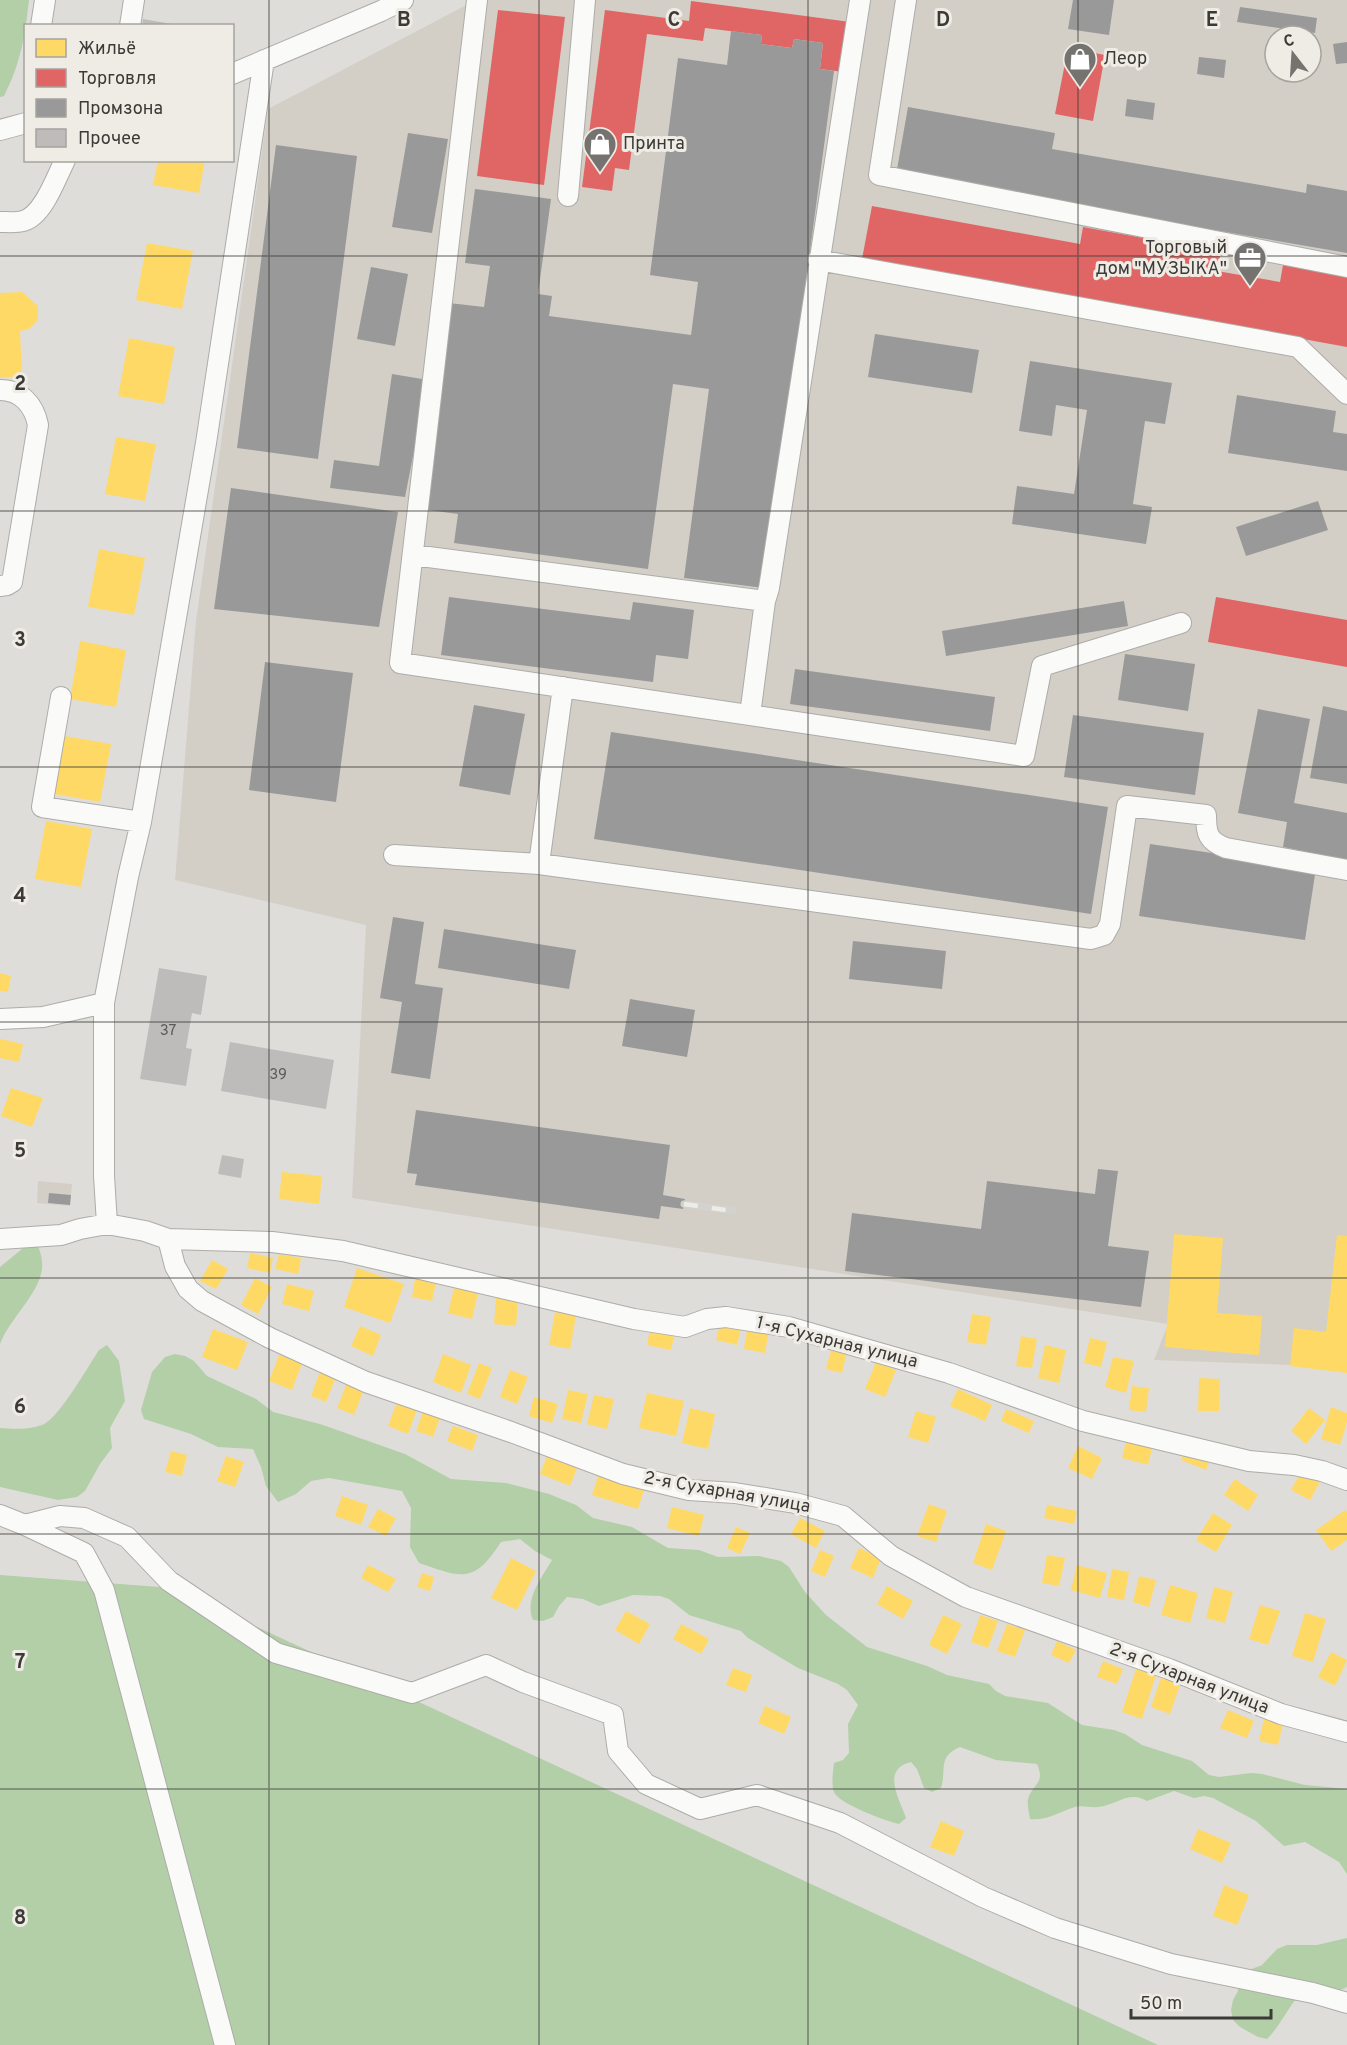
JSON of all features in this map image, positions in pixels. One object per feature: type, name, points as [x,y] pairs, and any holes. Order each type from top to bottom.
[{"type":"street","points":[[41,24],[45,0]]},
{"type":"street","points":[[130,24],[134,0]]},
{"type":"street","points":[[234,73],[403,0]]},
{"type":"street","points":[[477,0],[400,663],[1024,756],[1042,666],[1181,623]]},
{"type":"street","points":[[568,196],[585,0]]},
{"type":"street","points":[[750,715],[765,601],[769,588],[860,0]]},
{"type":"street","points":[[906,0],[879,175],[1347,267]]},
{"type":"street","points":[[0,1239],[61,1235],[107,1224],[104,1176],[104,1003],[141,822],[206,443],[264,60]]},
{"type":"street","points":[[0,130],[24,124]]},
{"type":"street","points":[[0,222],[22,222],[39,211],[64,162]]},
{"type":"street","points":[[818,260],[1298,347],[1347,393]]},
{"type":"street","points":[[0,390],[15,392],[33,408],[38,425],[12,582],[0,588]]},
{"type":"street","points":[[413,555],[765,601]]},
{"type":"street","points":[[538,864],[563,687]]},
{"type":"street","points":[[61,697],[42,807],[141,822]]},
{"type":"street","points":[[394,855],[538,864],[1091,939],[1104,934],[1110,924],[1127,806],[1206,815],[1208,834],[1214,844],[1347,870]]},
{"type":"street","points":[[0,1019],[43,1017],[104,1003]]},
{"type":"street","name":"1-я Сухарная улица","points":[[107,1224],[145,1231],[168,1239],[272,1242],[343,1251],[571,1305],[685,1327],[707,1319],[726,1317],[789,1327],[949,1373],[1083,1421],[1249,1461],[1303,1467],[1347,1480]]},
{"type":"street","name":"2-я Сухарная улица","points":[[168,1239],[175,1266],[188,1289],[202,1300],[270,1338],[366,1382],[623,1474],[689,1490],[735,1493],[795,1503],[843,1516],[891,1556],[966,1598],[1169,1669],[1281,1714],[1347,1732]]},
{"type":"street","points":[[0,1515],[84,1553],[104,1590],[225,2045]]},
{"type":"street","points":[[25,1525],[60,1516],[84,1518],[128,1537],[169,1581],[276,1653],[412,1693],[486,1665],[523,1682],[613,1715],[618,1751],[646,1784],[700,1809],[757,1795],[840,1823],[983,1897],[1055,1928],[1171,1964],[1313,1993],[1347,2003]]},
{"type":"shaded area","points":[[476,0],[1347,0],[1347,1367],[1154,1360],[1168,1324],[352,1198],[366,925],[175,880],[196,621],[268,109]]},
{"type":"shaded area","points":[[38,1181],[72,1184],[70,1206],[37,1203]]},
{"type":"green space","points":[[0,0],[29,0],[18,60],[10,84],[4,96],[0,97]]},
{"type":"green space","points":[[37,1243],[42,1262],[38,1282],[0,1344],[0,1267],[28,1244]]},
{"type":"green space","points":[[107,1345],[119,1361],[125,1401],[110,1428],[112,1448],[85,1491],[77,1497],[58,1500],[0,1487],[0,1428],[32,1428],[49,1421],[81,1379],[99,1350]]},
{"type":"green space","points":[[175,1354],[194,1361],[207,1376],[256,1399],[273,1412],[320,1424],[405,1454],[451,1479],[506,1483],[549,1494],[576,1505],[593,1518],[632,1527],[668,1548],[699,1550],[718,1557],[759,1556],[781,1561],[789,1567],[805,1592],[826,1615],[867,1647],[927,1666],[947,1675],[989,1684],[1005,1696],[1048,1703],[1082,1725],[1125,1734],[1142,1745],[1192,1761],[1209,1775],[1219,1777],[1262,1774],[1305,1785],[1347,1789],[1347,1874],[1339,1862],[1305,1842],[1284,1846],[1256,1821],[1213,1798],[1204,1796],[1194,1798],[1174,1791],[1147,1801],[1134,1797],[1105,1806],[1078,1806],[1047,1817],[1030,1819],[1028,1799],[1039,1780],[1037,1764],[996,1760],[960,1747],[945,1759],[941,1788],[932,1792],[924,1788],[917,1769],[911,1762],[897,1771],[894,1778],[895,1785],[906,1818],[899,1824],[864,1811],[844,1802],[833,1789],[834,1763],[843,1760],[849,1753],[848,1724],[858,1705],[847,1690],[838,1684],[798,1668],[748,1638],[741,1631],[689,1615],[669,1599],[660,1596],[633,1595],[599,1606],[583,1599],[567,1597],[553,1617],[543,1621],[533,1620],[532,1597],[552,1560],[535,1551],[520,1539],[501,1542],[483,1565],[466,1574],[447,1572],[419,1563],[410,1547],[411,1508],[402,1491],[329,1478],[311,1481],[296,1494],[278,1502],[266,1486],[253,1449],[218,1447],[191,1434],[144,1419],[141,1410],[152,1372],[165,1357]]},
{"type":"green space","points":[[0,1575],[173,1588],[1158,2045],[0,2045]]},
{"type":"green space","points":[[1347,1938],[1347,1987],[1339,1991],[1301,1993],[1267,2039],[1258,2037],[1240,2027],[1233,2020],[1231,2010],[1233,2000],[1238,1991],[1238,1981],[1244,1972],[1262,1965],[1277,1949],[1287,1945],[1317,1945]]},
{"type":"building: Жильё","points":[[158,162],[205,162],[199,193],[153,185]]},
{"type":"building: Жильё","points":[[147,243],[193,251],[182,309],[136,300]]},
{"type":"building: Жильё","points":[[22,292],[38,306],[38,320],[29,329],[20,331],[22,376],[0,378],[0,293]]},
{"type":"building: Жильё","points":[[129,338],[175,347],[164,404],[118,396]]},
{"type":"building: Жильё","points":[[116,437],[156,444],[145,501],[105,494]]},
{"type":"building: Жильё","points":[[99,549],[145,558],[134,615],[88,607]]},
{"type":"building: Жильё","points":[[80,641],[126,650],[116,707],[70,699]]},
{"type":"building: Жильё","points":[[65,736],[111,744],[100,802],[54,794]]},
{"type":"building: Жильё","points":[[46,821],[92,829],[81,887],[35,879]]},
{"type":"building: Жильё","points":[[0,973],[11,976],[8,992],[0,991]]},
{"type":"building: Жильё","points":[[0,1039],[23,1044],[19,1062],[0,1058]]},
{"type":"building: Жильё","points":[[11,1088],[43,1098],[32,1127],[1,1116]]},
{"type":"building: Жильё","points":[[282,1172],[322,1176],[319,1204],[279,1199]]},
{"type":"building: Жильё","points":[[1174,1234],[1223,1238],[1217,1313],[1262,1316],[1259,1355],[1165,1347]]},
{"type":"building: Жильё","points":[[1337,1235],[1347,1236],[1347,1373],[1290,1366],[1294,1328],[1326,1332]]},
{"type":"building: Жильё","points":[[250,1253],[273,1258],[270,1273],[247,1268]]},
{"type":"building: Жильё","points":[[279,1254],[301,1258],[298,1274],[275,1269]]},
{"type":"building: Жильё","points":[[212,1260],[228,1269],[216,1289],[200,1281]]},
{"type":"building: Жильё","points":[[357,1268],[404,1284],[390,1323],[344,1307]]},
{"type":"building: Жильё","points":[[416,1273],[437,1277],[432,1301],[412,1297]]},
{"type":"building: Жильё","points":[[255,1278],[272,1287],[258,1314],[241,1305]]},
{"type":"building: Жильё","points":[[287,1284],[314,1291],[309,1311],[282,1304]]},
{"type":"building: Жильё","points":[[454,1288],[478,1293],[472,1319],[448,1313]]},
{"type":"building: Жильё","points":[[496,1298],[518,1299],[516,1326],[494,1324]]},
{"type":"building: Жильё","points":[[555,1312],[576,1316],[570,1349],[549,1345]]},
{"type":"building: Жильё","points":[[972,1314],[991,1317],[986,1345],[967,1342]]},
{"type":"building: Жильё","points":[[652,1319],[677,1324],[671,1350],[647,1345]]},
{"type":"building: Жильё","points":[[721,1319],[742,1324],[737,1345],[716,1340]]},
{"type":"building: Жильё","points":[[360,1326],[381,1335],[373,1356],[351,1346]]},
{"type":"building: Жильё","points":[[748,1326],[769,1330],[765,1353],[744,1349]]},
{"type":"building: Жильё","points":[[213,1329],[248,1342],[237,1370],[202,1357]]},
{"type":"building: Жильё","points":[[1021,1336],[1037,1339],[1032,1368],[1016,1366]]},
{"type":"building: Жильё","points":[[1090,1338],[1107,1342],[1101,1367],[1084,1363]]},
{"type":"building: Жильё","points":[[834,1339],[849,1343],[842,1373],[826,1369]]},
{"type":"building: Жильё","points":[[1045,1345],[1066,1350],[1059,1383],[1038,1378]]},
{"type":"building: Жильё","points":[[443,1354],[471,1365],[461,1393],[433,1382]]},
{"type":"building: Жильё","points":[[279,1355],[302,1363],[292,1390],[269,1381]]},
{"type":"building: Жильё","points":[[1113,1357],[1134,1361],[1126,1393],[1105,1387]]},
{"type":"building: Жильё","points":[[876,1362],[896,1370],[885,1397],[865,1389]]},
{"type":"building: Жильё","points":[[479,1363],[492,1368],[480,1399],[467,1394]]},
{"type":"building: Жильё","points":[[510,1370],[528,1377],[517,1404],[500,1397]]},
{"type":"building: Жильё","points":[[320,1371],[336,1377],[326,1402],[311,1396]]},
{"type":"building: Жильё","points":[[1199,1378],[1220,1379],[1219,1411],[1198,1411]]},
{"type":"building: Жильё","points":[[347,1383],[364,1389],[354,1415],[337,1408]]},
{"type":"building: Жильё","points":[[1132,1386],[1149,1388],[1146,1412],[1129,1410]]},
{"type":"building: Жильё","points":[[958,1389],[992,1405],[985,1421],[950,1406]]},
{"type":"building: Жильё","points":[[568,1390],[588,1394],[581,1423],[562,1419]]},
{"type":"building: Жильё","points":[[647,1393],[684,1401],[676,1436],[639,1428]]},
{"type":"building: Жильё","points":[[594,1395],[614,1399],[607,1429],[587,1424]]},
{"type":"building: Жильё","points":[[534,1397],[558,1404],[552,1423],[529,1416]]},
{"type":"building: Жильё","points":[[398,1399],[418,1407],[408,1434],[388,1426]]},
{"type":"building: Жильё","points":[[1331,1407],[1347,1413],[1347,1422],[1340,1445],[1321,1439]]},
{"type":"building: Жильё","points":[[690,1408],[715,1414],[708,1449],[682,1443]]},
{"type":"building: Жильё","points":[[1309,1408],[1325,1420],[1306,1444],[1291,1431]]},
{"type":"building: Жильё","points":[[424,1409],[441,1415],[433,1437],[416,1431]]},
{"type":"building: Жильё","points":[[1006,1409],[1034,1421],[1029,1433],[1001,1421]]},
{"type":"building: Жильё","points":[[916,1411],[936,1417],[928,1443],[908,1437]]},
{"type":"building: Жильё","points":[[453,1426],[478,1435],[472,1451],[447,1441]]},
{"type":"building: Жильё","points":[[1126,1441],[1152,1448],[1148,1465],[1122,1458]]},
{"type":"building: Жильё","points":[[1078,1446],[1102,1458],[1092,1479],[1068,1468]]},
{"type":"building: Жильё","points":[[1186,1446],[1211,1455],[1206,1470],[1181,1460]]},
{"type":"building: Жильё","points":[[171,1451],[187,1455],[182,1476],[165,1472]]},
{"type":"building: Жильё","points":[[226,1456],[244,1462],[235,1487],[217,1481]]},
{"type":"building: Жильё","points":[[547,1456],[577,1468],[570,1486],[540,1474]]},
{"type":"building: Жильё","points":[[1302,1470],[1321,1480],[1310,1500],[1291,1490]]},
{"type":"building: Жильё","points":[[599,1473],[645,1486],[638,1509],[592,1495]]},
{"type":"building: Жильё","points":[[1235,1479],[1258,1495],[1248,1511],[1224,1495]]},
{"type":"building: Жильё","points":[[342,1496],[368,1505],[361,1525],[335,1516]]},
{"type":"building: Жильё","points":[[929,1504],[947,1511],[936,1542],[917,1536]]},
{"type":"building: Жильё","points":[[1047,1505],[1077,1511],[1074,1524],[1044,1518]]},
{"type":"building: Жильё","points":[[672,1507],[704,1515],[699,1536],[667,1528]]},
{"type":"building: Жильё","points":[[378,1509],[396,1518],[386,1536],[368,1527]]},
{"type":"building: Жильё","points":[[1345,1510],[1347,1512],[1347,1540],[1331,1551],[1316,1530]]},
{"type":"building: Жильё","points":[[1213,1513],[1232,1525],[1216,1552],[1196,1540]]},
{"type":"building: Жильё","points":[[800,1518],[825,1531],[816,1548],[791,1534]]},
{"type":"building: Жильё","points":[[986,1524],[1006,1531],[992,1570],[973,1563]]},
{"type":"building: Жильё","points":[[736,1527],[750,1533],[740,1554],[727,1548]]},
{"type":"building: Жильё","points":[[859,1548],[881,1558],[873,1578],[850,1568]]},
{"type":"building: Жильё","points":[[820,1550],[834,1556],[825,1577],[811,1571]]},
{"type":"building: Жильё","points":[[1047,1555],[1065,1558],[1059,1586],[1042,1583]]},
{"type":"building: Жильё","points":[[511,1558],[536,1571],[517,1610],[491,1598]]},
{"type":"building: Жильё","points":[[368,1565],[396,1579],[388,1592],[361,1578]]},
{"type":"building: Жильё","points":[[1077,1565],[1107,1573],[1100,1598],[1071,1590]]},
{"type":"building: Жильё","points":[[1112,1569],[1129,1572],[1124,1600],[1107,1597]]},
{"type":"building: Жильё","points":[[422,1573],[434,1577],[430,1591],[417,1587]]},
{"type":"building: Жильё","points":[[1139,1576],[1156,1580],[1149,1607],[1133,1602]]},
{"type":"building: Жильё","points":[[1170,1585],[1198,1593],[1190,1623],[1161,1615]]},
{"type":"building: Жильё","points":[[887,1586],[913,1601],[903,1619],[877,1604]]},
{"type":"building: Жильё","points":[[1214,1587],[1233,1592],[1225,1623],[1206,1618]]},
{"type":"building: Жильё","points":[[1260,1605],[1280,1611],[1268,1645],[1249,1639]]},
{"type":"building: Жильё","points":[[626,1611],[650,1624],[639,1644],[615,1630]]},
{"type":"building: Жильё","points":[[1305,1613],[1326,1619],[1313,1662],[1292,1656]]},
{"type":"building: Жильё","points":[[943,1615],[962,1624],[947,1654],[929,1645]]},
{"type":"building: Жильё","points":[[980,1615],[998,1621],[988,1648],[971,1642]]},
{"type":"building: Жильё","points":[[681,1624],[709,1639],[701,1654],[673,1639]]},
{"type":"building: Жильё","points":[[1007,1624],[1025,1630],[1015,1657],[997,1651]]},
{"type":"building: Жильё","points":[[1057,1641],[1076,1650],[1069,1663],[1051,1655]]},
{"type":"building: Жильё","points":[[1331,1652],[1347,1660],[1335,1686],[1318,1677]]},
{"type":"building: Жильё","points":[[1103,1661],[1123,1669],[1117,1684],[1097,1677]]},
{"type":"building: Жильё","points":[[733,1668],[752,1675],[746,1692],[726,1685]]},
{"type":"building: Жильё","points":[[1136,1669],[1156,1675],[1142,1719],[1122,1712]]},
{"type":"building: Жильё","points":[[1162,1675],[1181,1682],[1170,1714],[1151,1707]]},
{"type":"building: Жильё","points":[[765,1706],[791,1717],[784,1734],[758,1723]]},
{"type":"building: Жильё","points":[[1228,1710],[1254,1721],[1247,1738],[1220,1728]]},
{"type":"building: Жильё","points":[[1264,1719],[1283,1724],[1278,1745],[1259,1741]]},
{"type":"building: Жильё","points":[[941,1821],[964,1831],[954,1856],[930,1847]]},
{"type":"building: Жильё","points":[[1198,1829],[1231,1843],[1222,1863],[1190,1849]]},
{"type":"building: Жильё","points":[[1224,1885],[1249,1895],[1237,1925],[1213,1916]]},
{"type":"building: Торговля","points":[[691,1],[858,23],[851,73],[820,69],[823,43],[794,39],[792,48],[761,44],[762,35],[705,28],[703,41],[647,34],[629,170],[615,168],[612,191],[582,187],[605,10],[689,21]]},
{"type":"building: Торговля","points":[[498,10],[565,17],[544,185],[477,176]]},
{"type":"building: Торговля","points":[[1068,48],[1105,55],[1093,121],[1055,114]]},
{"type":"building: Торговля","points":[[872,206],[1080,244],[1083,227],[1221,252],[1217,271],[1280,282],[1283,265],[1347,277],[1347,347],[862,259]]},
{"type":"building: Торговля","points":[[1216,597],[1347,620],[1347,667],[1208,642]]},
{"type":"building: Промзона","points":[[1073,0],[1114,0],[1109,35],[1068,29]]},
{"type":"building: Промзона","points":[[1240,7],[1317,18],[1316,24],[1263,26],[1237,22]]},
{"type":"building: Промзона","points":[[731,31],[762,35],[761,44],[792,48],[794,39],[823,43],[820,69],[834,71],[765,588],[684,578],[709,389],[673,384],[648,569],[454,543],[458,514],[421,509],[449,303],[484,307],[490,266],[465,263],[475,189],[551,199],[538,294],[552,296],[549,316],[691,335],[698,282],[650,275],[678,58],[727,65]]},
{"type":"building: Промзона","points":[[1347,42],[1347,63],[1336,64],[1333,44]]},
{"type":"building: Промзона","points":[[1199,57],[1226,60],[1224,78],[1197,74]]},
{"type":"building: Промзона","points":[[1127,99],[1155,103],[1153,120],[1125,116]]},
{"type":"building: Промзона","points":[[908,107],[1055,133],[1052,149],[1306,193],[1307,184],[1347,191],[1347,253],[896,175]]},
{"type":"building: Промзона","points":[[408,133],[448,139],[432,233],[392,227]]},
{"type":"building: Промзона","points":[[276,145],[357,156],[318,459],[237,448]]},
{"type":"building: Промзона","points":[[371,267],[408,274],[395,346],[357,339]]},
{"type":"building: Промзона","points":[[875,334],[979,350],[972,393],[868,377]]},
{"type":"building: Промзона","points":[[1030,361],[1172,383],[1165,424],[1145,421],[1133,504],[1152,507],[1146,544],[1012,524],[1017,486],[1074,494],[1087,410],[1056,405],[1052,436],[1019,431]]},
{"type":"building: Промзона","points":[[392,374],[428,380],[405,497],[330,488],[334,460],[379,466]]},
{"type":"building: Промзона","points":[[1237,395],[1336,411],[1333,432],[1347,434],[1347,471],[1228,453]]},
{"type":"building: Промзона","points":[[231,488],[398,512],[379,627],[214,609]]},
{"type":"building: Промзона","points":[[1318,501],[1328,530],[1246,556],[1236,527]]},
{"type":"building: Промзона","points":[[449,597],[630,620],[633,602],[694,610],[688,659],[656,655],[653,682],[441,655]]},
{"type":"building: Промзона","points":[[1124,601],[1128,626],[946,656],[942,631]]},
{"type":"building: Промзона","points":[[1125,654],[1195,664],[1188,711],[1118,700]]},
{"type":"building: Промзона","points":[[265,662],[353,673],[336,802],[249,790]]},
{"type":"building: Промзона","points":[[795,669],[995,697],[990,731],[790,704]]},
{"type":"building: Промзона","points":[[474,705],[525,714],[510,795],[459,786]]},
{"type":"building: Промзона","points":[[1323,706],[1347,711],[1347,784],[1310,778]]},
{"type":"building: Промзона","points":[[1258,709],[1310,719],[1294,803],[1347,813],[1347,860],[1283,847],[1287,822],[1238,813]]},
{"type":"building: Промзона","points":[[1073,715],[1204,733],[1195,795],[1064,777]]},
{"type":"building: Промзона","points":[[611,732],[1108,807],[1091,914],[594,839]]},
{"type":"building: Промзона","points":[[1150,844],[1316,868],[1305,940],[1139,916]]},
{"type":"building: Промзона","points":[[393,917],[424,922],[415,984],[443,988],[430,1079],[391,1073],[402,1002],[380,998]]},
{"type":"building: Промзона","points":[[444,929],[576,950],[569,989],[438,968]]},
{"type":"building: Промзона","points":[[853,941],[946,951],[942,989],[849,979]]},
{"type":"building: Промзона","points":[[630,999],[695,1010],[687,1057],[622,1046]]},
{"type":"building: Промзона","points":[[416,1110],[670,1145],[663,1195],[685,1199],[683,1209],[661,1206],[659,1219],[415,1185],[417,1174],[407,1173]]},
{"type":"building: Промзона","points":[[1098,1169],[1118,1171],[1108,1246],[1149,1251],[1141,1307],[845,1271],[852,1213],[981,1229],[987,1181],[1095,1194]]},
{"type":"building: Промзона","points":[[49,1193],[71,1195],[70,1205],[48,1203]]},
{"type":"building: Прочее","points":[[143,19],[172,24],[142,24]]},
{"type":"building: Прочее","points":[[159,968],[207,976],[201,1015],[192,1013],[186,1048],[192,1049],[186,1086],[140,1079]]},
{"type":"building: Прочее","points":[[230,1042],[334,1060],[326,1109],[221,1091]]},
{"type":"building: Прочее","points":[[222,1155],[244,1159],[241,1178],[218,1174]]},
{"type":"railway","points":[[684,1204],[733,1211]]},
{"type":"place","name":"Леор","points":[[1080,88]]},
{"type":"place","name":"Принта","points":[[600,173]]},
{"type":"place","name":"Торговый дом \"МУЗЫКА\"","points":[[1250,287]]}]
